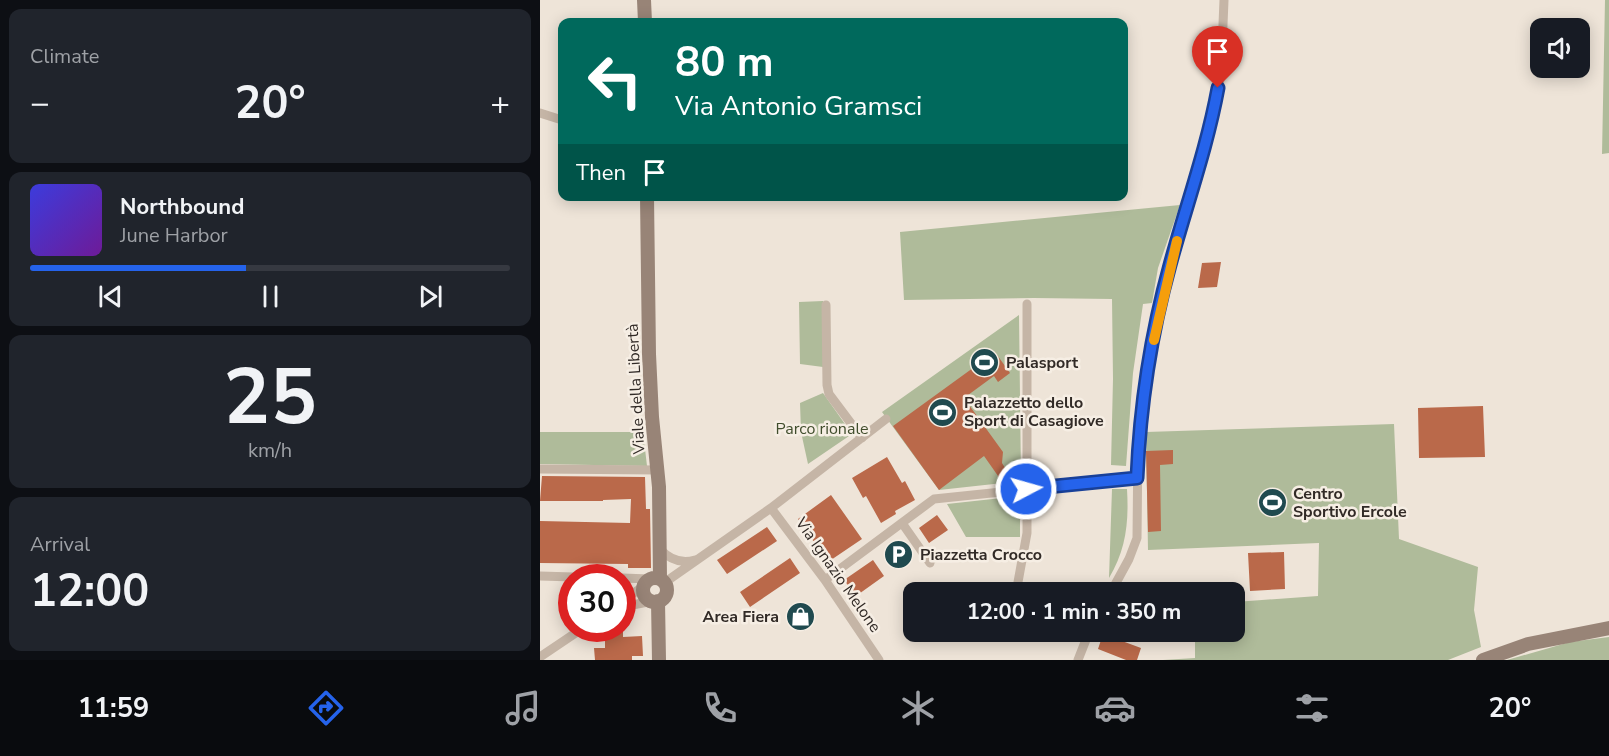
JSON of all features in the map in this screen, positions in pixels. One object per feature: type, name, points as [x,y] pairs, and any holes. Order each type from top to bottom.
[{"type":"street","points":[[644,0],[645,18]]},
{"type":"street","points":[[1116,582],[1137,538],[1137,478],[1143,392],[1169,267],[1216,103],[1223,43],[1224,0]]},
{"type":"street","points":[[540,113],[558,119]]},
{"type":"street","name":"Viale della Libertà","points":[[647,201],[648,354],[661,513],[660,549],[654,582],[644,594],[656,601]]},
{"type":"street","points":[[1018,582],[1027,533],[1027,304]]},
{"type":"street","points":[[826,305],[826,386],[829,394],[862,438]]},
{"type":"street","points":[[636,593],[697,560],[771,508],[886,419]]},
{"type":"street","points":[[540,469],[658,470]]},
{"type":"street","points":[[825,580],[934,500],[1137,478]]},
{"type":"street","name":"Via Ignazio Melone","points":[[771,508],[825,580],[879,660]]},
{"type":"street","points":[[902,523],[930,563]]},
{"type":"street","points":[[660,549],[678,561],[685,563],[697,560]]},
{"type":"street","points":[[540,576],[558,576]]},
{"type":"street","points":[[636,580],[654,582]]},
{"type":"street","name":"Viale della Libertà","points":[[654,582],[666,594],[656,601]]},
{"type":"street","points":[[636,605],[656,601]]},
{"type":"street","name":"Viale della Libertà","points":[[656,601],[659,620],[658,660]]},
{"type":"street","points":[[639,605],[659,620]]},
{"type":"street","points":[[1483,660],[1528,644],[1609,628]]},
{"type":"street","points":[[540,657],[562,642]]},
{"type":"street","points":[[1078,660],[1085,642]]},
{"type":"green space","points":[[1605,0],[1609,0],[1609,153],[1602,154]]},
{"type":"green space","points":[[1180,205],[1158,268],[1152,303],[1143,304],[1133,373],[1126,466],[1111,465],[1112,299],[904,300],[900,232]]},
{"type":"green space","points":[[823,301],[823,367],[800,364],[799,302]]},
{"type":"green space","name":"Palasport","points":[[1019,315],[1021,480],[939,490],[882,412]]},
{"type":"green space","name":"Parco rionale","points":[[823,393],[852,434],[808,464],[801,432],[800,403]]},
{"type":"green space","points":[[1394,424],[1399,539],[1478,567],[1474,610],[1481,647],[1448,660],[1163,660],[1195,658],[1195,642],[1245,642],[1245,601],[1318,596],[1319,543],[1148,550],[1146,432]]},
{"type":"green space","points":[[540,432],[643,432],[647,466],[540,464]]},
{"type":"green space","points":[[1112,489],[1127,489],[1127,513],[1123,546],[1109,578]]},
{"type":"green space","points":[[1020,496],[1020,537],[966,537],[947,504]]},
{"type":"green space","points":[[1609,637],[1609,660],[1507,660],[1570,642]]},
{"type":"building","points":[[1221,262],[1217,287],[1198,288],[1202,263]]},
{"type":"building","name":"Palazzetto dello Sport di Casagiove","points":[[995,352],[1010,373],[998,382],[994,376],[964,398],[1003,452],[1002,463],[1013,481],[1003,483],[984,456],[939,490],[893,426]]},
{"type":"building","points":[[1483,406],[1485,457],[1419,458],[1418,408]]},
{"type":"building","points":[[1173,450],[1173,464],[1160,465],[1161,531],[1148,532],[1146,451]]},
{"type":"building","points":[[887,457],[902,483],[905,481],[915,500],[895,511],[896,514],[881,523],[866,496],[863,498],[852,478]]},
{"type":"building","points":[[542,476],[645,477],[646,509],[650,509],[651,568],[636,568],[636,564],[540,563],[540,521],[630,523],[631,499],[540,501]]},
{"type":"building","points":[[831,495],[862,539],[828,562],[798,519]]},
{"type":"building","points":[[937,515],[948,530],[929,543],[919,528]]},
{"type":"building","points":[[767,527],[777,541],[727,574],[717,560]]},
{"type":"building","points":[[1284,552],[1285,589],[1250,591],[1248,553]]},
{"type":"building","points":[[790,558],[800,573],[750,607],[740,592]]},
{"type":"building","points":[[873,560],[884,576],[856,596],[844,580]]},
{"type":"building","points":[[636,636],[642,636],[643,656],[632,656],[632,660],[595,660],[594,648],[605,648],[605,642],[636,642]]},
{"type":"building","points":[[1100,642],[1125,642],[1141,648],[1137,660],[1126,660],[1098,649]]},
{"type":"slow traffic","points":[[1154,340],[1169,267],[1177,241]]},
{"type":"place","name":"Palasport","points":[[985,363]]},
{"type":"place","name":"Palazzetto dello Sport di Casagiove","points":[[943,412]]},
{"type":"place","name":"Centro Sportivo Ercole","points":[[1272,503]]},
{"type":"place","name":"Piazzetta Crocco","points":[[899,555]]},
{"type":"place","name":"Area Fiera","points":[[800,617]]},
{"type":"route","points":[[1026,489],[1137,478],[1143,392],[1169,267],[1216,103],[1218,88]]}]
